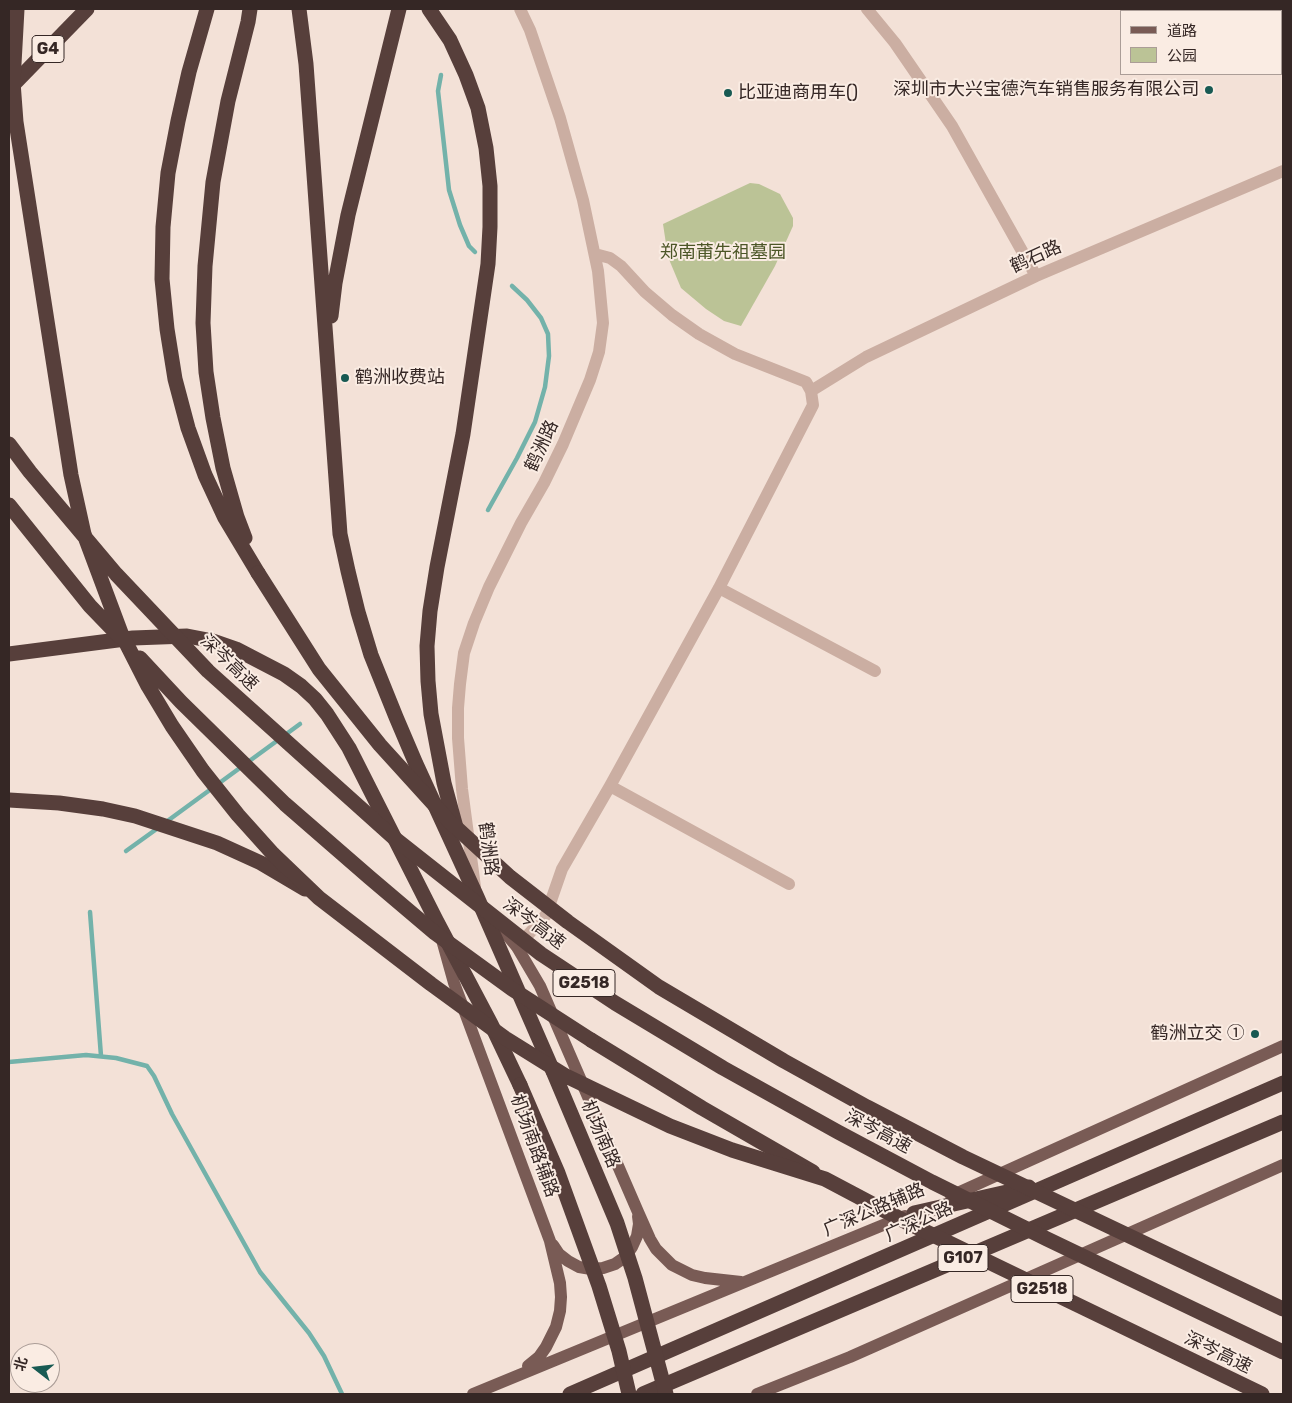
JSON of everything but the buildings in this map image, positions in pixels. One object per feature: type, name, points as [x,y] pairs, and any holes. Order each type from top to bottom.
[{"type":"highway","points":[[9,17],[17,9]]},
{"type":"highway","points":[[17,9],[13,82],[18,132],[70,475],[84,534],[121,633],[148,686],[202,771],[273,854],[319,898],[505,1038],[566,1076],[670,1126],[732,1150],[825,1179]]},
{"type":"highway","name":"G4","points":[[9,89],[86,9]]},
{"type":"highway","points":[[207,9],[189,72],[168,173],[162,280],[166,329],[175,379],[188,428],[205,475],[225,518],[319,669],[380,744],[449,821],[510,877],[568,922],[659,986],[784,1061],[866,1107],[963,1157],[1283,1309]]},
{"type":"highway","points":[[250,9],[228,100],[213,182],[205,266],[203,323],[206,372],[213,418],[226,476],[258,573]]},
{"type":"highway","points":[[299,9],[306,64],[340,534],[358,612],[372,655],[416,764],[477,897]]},
{"type":"highway","points":[[327,350],[335,283],[348,215],[399,9]]},
{"type":"highway","points":[[429,9],[450,40],[478,108],[486,148],[490,186],[488,264],[463,434],[435,576],[427,646],[430,714],[437,750],[452,815],[477,897]]},
{"type":"highway","name":"深岑高速","points":[[9,444],[30,472],[116,574],[208,671],[394,838],[541,954],[615,1003],[706,1058],[846,1137],[1047,1239],[1283,1352]]},
{"type":"highway","name":"深岑高速","points":[[9,505],[90,606],[181,702],[286,804],[435,933],[512,989],[702,1108],[825,1179],[910,1224],[1262,1394]]},
{"type":"highway","points":[[9,654],[133,638],[187,636],[213,641],[236,649],[284,674],[301,686],[327,714],[349,748],[491,1024],[520,1085],[558,1173],[599,1286],[619,1351],[629,1394]]},
{"type":"highway","points":[[9,800],[59,803],[103,809],[135,816],[174,828],[217,843],[261,863],[319,898]]},
{"type":"highway","name":"机场南路","points":[[477,897],[617,1223],[635,1278],[666,1394]]},
{"type":"highway","name":"广深公路","points":[[570,1394],[1283,1083]]},
{"type":"highway","name":"G107","points":[[643,1394],[1283,1122]]},
{"type":"highway","points":[[914,1213],[1062,1180]]},
{"type":"main road","points":[[477,897],[517,947],[540,986],[638,1212],[656,1249],[672,1265],[698,1277],[744,1282]]},
{"type":"main road","name":"机场南路辅路","points":[[436,920],[454,983],[550,1241],[560,1283],[560,1304],[556,1326],[546,1348],[539,1357],[518,1375]]},
{"type":"main road","name":"广深公路辅路","points":[[473,1394],[914,1213],[1283,1046]]},
{"type":"main road","points":[[757,1394],[850,1357],[1283,1166]]},
{"type":"main road","points":[[550,1241],[559,1254],[568,1262],[579,1267],[603,1268],[615,1264],[632,1247],[637,1236],[638,1212]]},
{"type":"street","name":"鹤洲路","points":[[477,897],[462,789],[458,738],[458,708],[464,653],[489,586],[544,483],[590,380],[599,352],[603,323],[598,271],[583,200],[560,118],[530,30],[520,9]]},
{"type":"street","points":[[867,9],[895,43],[952,126],[1036,276]]},
{"type":"street","name":"鹤石路","points":[[812,392],[866,357],[1036,276],[1283,171]]},
{"type":"street","points":[[517,947],[546,915],[562,869],[719,588],[813,405],[812,392],[806,382],[735,354],[699,334],[652,298],[621,266],[610,258],[595,254]]},
{"type":"street","points":[[719,588],[875,671]]},
{"type":"street","points":[[610,786],[789,884]]},
{"type":"green space","name":"郑南莆先祖墓园","points":[[750,183],[759,184],[780,194],[793,218],[793,226],[775,266],[741,326],[724,321],[681,288],[668,257],[663,224]]},
{"type":"waterway","points":[[441,75],[438,91],[449,190],[460,225],[469,246],[475,252]]},
{"type":"waterway","points":[[488,510],[535,422],[545,387],[549,356],[548,334],[541,318],[527,300],[512,286]]},
{"type":"waterway","points":[[166,822],[300,724]]},
{"type":"waterway","points":[[126,851],[158,828]]},
{"type":"waterway","points":[[90,912],[101,1056]]},
{"type":"waterway","points":[[9,1062],[86,1055],[116,1058],[147,1066],[260,1272],[309,1333],[324,1356],[342,1394]]},
{"type":"place","name":"深圳市大兴宝德汽车销售服务有限公司","points":[[1209,90]]},
{"type":"place","name":"比亚迪商用车()","points":[[728,93]]},
{"type":"place","name":"鹤洲收费站","points":[[345,378]]},
{"type":"place","name":"鹤洲立交 ①","points":[[1255,1034]]}]
